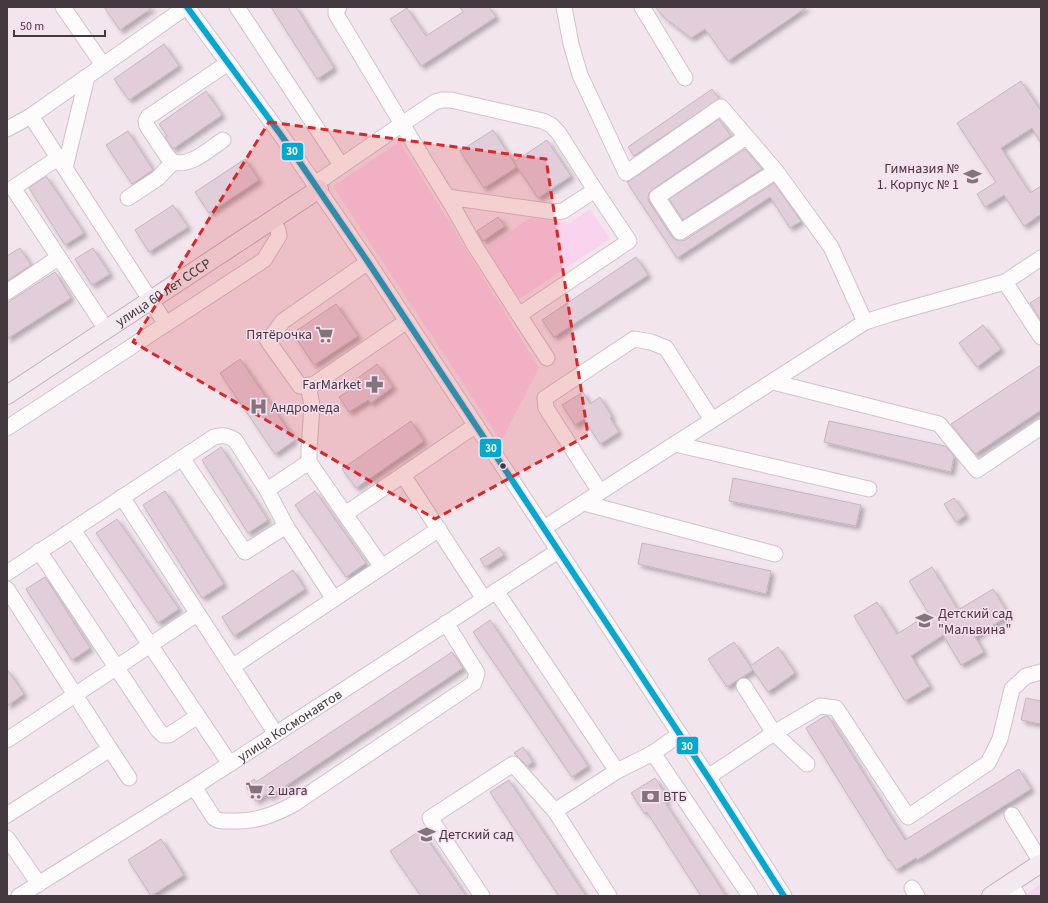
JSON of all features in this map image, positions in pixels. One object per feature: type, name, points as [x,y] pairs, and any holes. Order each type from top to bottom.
[{"type":"main road","name":"улица 60 лет СССР","points":[[7,395],[272,219],[317,186]]},
{"type":"main road","points":[[991,896],[1014,890],[1041,863]]},
{"type":"street","points":[[63,7],[103,65]]},
{"type":"street","points":[[237,7],[341,165]]},
{"type":"street","points":[[339,7],[336,9],[336,14],[448,197],[475,246],[547,358]]},
{"type":"street","points":[[564,7],[571,44],[580,75],[626,173],[721,107],[776,171],[831,247],[865,322]]},
{"type":"street","points":[[642,7],[685,78]]},
{"type":"street","points":[[7,129],[31,116],[103,65],[192,9],[228,63],[317,186],[368,262],[680,734],[784,896]]},
{"type":"street","points":[[223,140],[190,162],[180,164],[173,162],[167,156],[147,126],[146,121],[148,117],[228,63]]},
{"type":"street","points":[[86,77],[62,163],[10,190],[106,329]]},
{"type":"street","points":[[317,186],[366,140],[402,124],[435,102],[442,100],[451,100],[543,121],[552,125],[629,241],[519,315]]},
{"type":"street","points":[[31,116],[166,324]]},
{"type":"street","points":[[746,137],[657,197],[680,232],[776,171]]},
{"type":"street","points":[[128,198],[158,178],[173,162]]},
{"type":"street","points":[[448,197],[555,212],[563,211],[595,190]]},
{"type":"street","points":[[7,428],[264,260],[279,236],[278,230],[272,219]]},
{"type":"street","points":[[7,292],[58,258]]},
{"type":"street","points":[[544,528],[865,322],[1005,282],[1041,258]]},
{"type":"street","points":[[368,262],[283,321],[268,341],[300,386],[313,385],[407,321]]},
{"type":"street","points":[[1005,282],[1041,337]]},
{"type":"street","points":[[600,492],[546,408],[544,398],[634,339],[651,342],[666,348],[712,420]]},
{"type":"street","points":[[773,382],[939,424],[977,470],[1041,427]]},
{"type":"street","points":[[308,385],[312,405],[309,462],[382,567]]},
{"type":"street","points":[[345,514],[476,425]]},
{"type":"street","points":[[7,573],[214,437],[222,435],[229,436],[235,440],[267,490],[286,526],[334,599]]},
{"type":"street","points":[[675,444],[869,489]]},
{"type":"street","points":[[182,458],[245,552],[286,526]]},
{"type":"street","points":[[267,490],[309,462]]},
{"type":"street","points":[[403,474],[439,529],[490,595],[617,771]]},
{"type":"street","points":[[122,498],[276,734]]},
{"type":"street","points":[[584,503],[775,554]]},
{"type":"street","points":[[232,667],[439,529]]},
{"type":"street","points":[[73,530],[230,764]]},
{"type":"street","points":[[39,551],[158,730],[163,735],[170,735],[198,716]]},
{"type":"street","name":"улица Космонавтов","points":[[19,896],[230,764],[558,551]]},
{"type":"street","points":[[7,589],[129,778]]},
{"type":"street","points":[[7,740],[151,646],[197,614]]},
{"type":"street","points":[[194,787],[214,818],[218,821],[245,822],[260,819],[294,804],[474,683],[477,673],[446,623]]},
{"type":"street","points":[[708,777],[774,733],[820,706],[836,708],[908,817],[988,763],[1000,739],[1012,689],[1026,676],[1041,672]]},
{"type":"street","points":[[744,686],[774,733],[807,764]]},
{"type":"street","points":[[554,812],[617,771],[652,753],[680,734]]},
{"type":"street","points":[[7,815],[110,749]]},
{"type":"street","points":[[652,753],[750,896]]},
{"type":"street","points":[[482,896],[430,818],[513,764],[554,812],[609,896]]},
{"type":"street","points":[[1012,815],[1041,863]]},
{"type":"street","points":[[7,838],[39,884]]},
{"type":"highlighted area","points":[[269,122],[546,159],[588,435],[435,519],[133,342]]},
{"type":"shaded area","points":[[400,142],[539,368],[501,441],[333,186]]},
{"type":"shaded area","points":[[590,209],[610,239],[518,300],[484,250],[530,218],[570,223]]},
{"type":"shaded area","points":[[1041,884],[1041,896],[1024,896],[1025,895]]},
{"type":"building","points":[[104,7],[153,7],[120,30]]},
{"type":"building","points":[[271,7],[296,7],[334,68],[317,79]]},
{"type":"building","points":[[460,7],[489,7],[496,17],[421,66],[390,19],[407,8],[426,36],[463,12]]},
{"type":"building","points":[[655,7],[807,7],[728,61],[705,29],[691,38],[665,18]]},
{"type":"building","points":[[164,44],[179,66],[129,100],[114,79]]},
{"type":"building","points":[[1021,81],[1041,111],[1041,143],[1032,128],[1001,148],[1030,193],[1041,186],[1041,214],[1024,226],[1004,195],[985,207],[977,194],[996,182],[957,123]]},
{"type":"building","points":[[712,89],[719,99],[634,156],[628,147]]},
{"type":"building","points":[[206,91],[222,115],[173,149],[159,124]]},
{"type":"building","points":[[719,119],[731,136],[649,193],[649,202],[672,237],[680,241],[685,240],[774,183],[801,221],[790,228],[770,197],[677,258],[627,182]]},
{"type":"building","points":[[493,130],[517,167],[484,188],[460,151]]},
{"type":"building","points":[[128,131],[153,170],[132,184],[106,145]]},
{"type":"building","points":[[547,140],[571,176],[538,198],[514,162]]},
{"type":"building","points":[[745,149],[762,169],[683,220],[669,199]]},
{"type":"building","points":[[245,159],[259,180],[209,213],[195,192]]},
{"type":"building","points":[[46,176],[84,233],[65,245],[29,188]]},
{"type":"building","points":[[173,205],[188,227],[149,252],[135,230]]},
{"type":"building","points":[[498,217],[505,226],[483,241],[477,231]]},
{"type":"building","points":[[20,248],[31,265],[7,281],[7,256]]},
{"type":"building","points":[[93,248],[110,274],[92,285],[75,259]]},
{"type":"building","points":[[636,257],[648,275],[554,337],[542,320]]},
{"type":"building","points":[[55,272],[71,298],[7,339],[7,303]]},
{"type":"building","points":[[1041,296],[1041,321],[1030,303]]},
{"type":"building","name":"Пятёрочка","points":[[336,304],[358,336],[314,365],[293,333]]},
{"type":"building","points":[[983,325],[1001,349],[977,367],[959,343]]},
{"type":"building","name":"Андромеда","points":[[240,359],[295,440],[275,454],[220,373]]},
{"type":"building","name":"FarMarket","points":[[377,364],[393,387],[371,403],[368,400],[349,412],[339,397],[358,385],[355,380]]},
{"type":"building","points":[[1041,365],[1041,410],[975,454],[951,424]]},
{"type":"building","points":[[583,392],[590,404],[600,397],[612,417],[610,418],[619,432],[600,444],[584,419],[575,425],[562,405]]},
{"type":"building","points":[[411,421],[424,441],[356,488],[342,469]]},
{"type":"building","points":[[829,421],[945,446],[954,456],[951,472],[824,442]]},
{"type":"building","points":[[221,447],[268,520],[248,533],[202,460]]},
{"type":"building","points":[[733,478],[861,505],[856,526],[729,501]]},
{"type":"building","points":[[165,491],[224,584],[202,598],[143,505]]},
{"type":"building","points":[[315,491],[366,563],[346,577],[295,505]]},
{"type":"building","points":[[954,498],[966,515],[956,522],[944,504]]},
{"type":"building","points":[[117,519],[179,609],[158,623],[96,533]]},
{"type":"building","points":[[642,543],[771,571],[766,594],[638,564]]},
{"type":"building","points":[[499,547],[504,555],[485,567],[480,559]]},
{"type":"building","points":[[932,567],[958,610],[993,589],[1009,615],[975,637],[984,652],[961,665],[943,635],[911,656],[930,686],[905,701],[854,616],[877,602],[897,634],[929,614],[909,581]]},
{"type":"building","points":[[293,570],[305,589],[234,636],[222,617]]},
{"type":"building","points":[[45,577],[90,648],[72,660],[26,589]]},
{"type":"building","points":[[490,620],[588,766],[572,777],[473,632]]},
{"type":"building","points":[[734,642],[753,670],[727,687],[708,659]]},
{"type":"building","points":[[778,647],[795,673],[768,692],[750,666]]},
{"type":"building","points":[[452,652],[463,668],[269,797],[267,794],[256,801],[245,785],[254,779],[256,782]]},
{"type":"building","points":[[7,669],[24,694],[7,706]]},
{"type":"building","points":[[1026,698],[1041,701],[1041,724],[1021,720]]},
{"type":"building","points":[[825,716],[828,716],[905,840],[1019,769],[1031,789],[917,860],[916,858],[896,870],[806,728]]},
{"type":"building","points":[[523,747],[533,762],[527,766],[514,753]]},
{"type":"building","points":[[655,778],[668,798],[664,801],[726,896],[701,896],[647,812],[645,814],[631,793]]},
{"type":"building","points":[[509,780],[586,896],[559,896],[490,792]]},
{"type":"building","points":[[421,830],[466,896],[421,896],[390,851]]},
{"type":"building","points":[[161,839],[184,875],[151,896],[128,860]]},
{"type":"transit line","name":"30","points":[[187,7],[281,135],[368,262],[708,777],[784,896]]},
{"type":"place","name":"Гимназия № 1. Корпус № 1","points":[[972,176]]},
{"type":"place","name":"Пятёрочка","points":[[325,334]]},
{"type":"place","name":"FarMarket","points":[[374,384]]},
{"type":"place","name":"Андромеда","points":[[258,407]]},
{"type":"place","name":"Детский сад \"Мальвина\"","points":[[925,621]]},
{"type":"place","name":"2 шага","points":[[255,790]]},
{"type":"place","name":"ВТБ","points":[[650,796]]},
{"type":"place","name":"Детский сад","points":[[426,834]]}]
